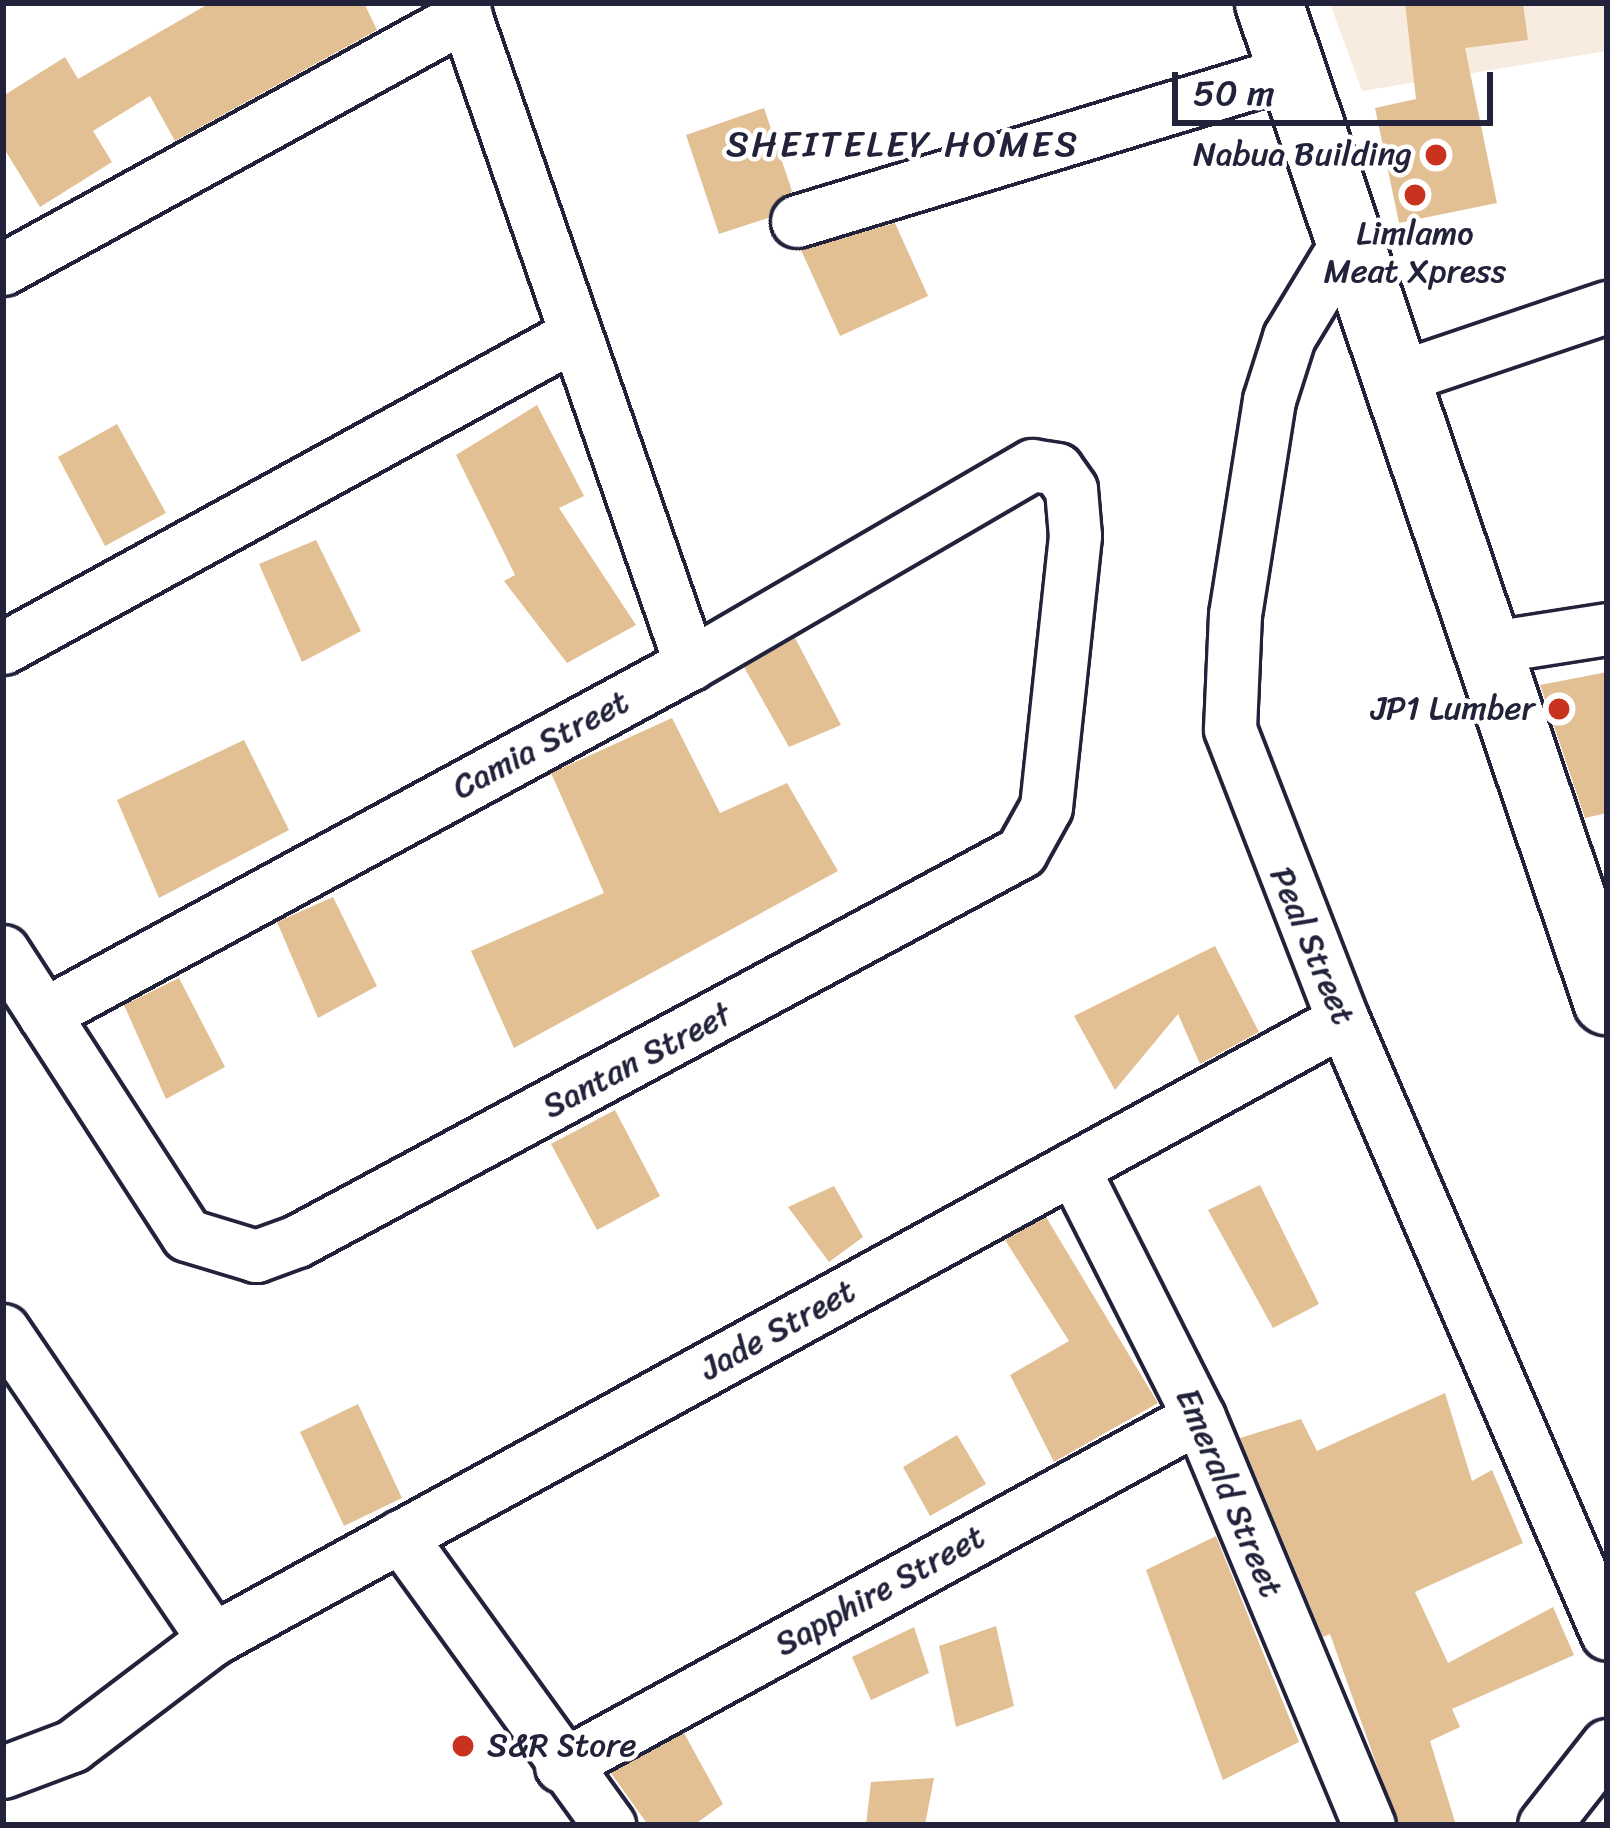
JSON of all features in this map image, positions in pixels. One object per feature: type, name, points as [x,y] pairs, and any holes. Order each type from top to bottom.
[{"type":"main road","points":[[1269,3],[1492,647],[1607,1001]]},
{"type":"street","points":[[3,269],[464,9],[690,664]]},
{"type":"street","points":[[797,221],[1292,70]]},
{"type":"street","name":"Peal Street","points":[[1349,238],[1289,337],[1269,400],[1226,693],[1252,800],[1607,1634]]},
{"type":"street","points":[[1397,378],[1607,307]]},
{"type":"street","points":[[3,648],[574,335]]},
{"type":"street","name":"Camia Street","points":[[44,1014],[690,664],[1032,465],[1057,469],[1077,510],[1046,807],[1032,838]]},
{"type":"street","points":[[1492,647],[1607,629]]},
{"type":"street","name":"Santan Street","points":[[44,1014],[164,1210],[187,1235],[229,1254],[256,1256],[336,1222],[1007,864],[1032,838]]},
{"type":"street","points":[[3,951],[44,1014]]},
{"type":"street","name":"Jade Street","points":[[3,1772],[72,1746],[213,1639],[1342,1020]]},
{"type":"street","name":"Emerald Street","points":[[1073,1168],[1199,1417],[1369,1825]]},
{"type":"street","points":[[3,1330],[213,1639]]},
{"type":"street","name":"Sapphire Street","points":[[561,1766],[1199,1417]]},
{"type":"street","points":[[400,1536],[561,1766],[609,1825]]},
{"type":"street","points":[[1544,1825],[1607,1745]]},
{"type":"shaded area","points":[[1330,3],[1607,3],[1607,51],[1362,91]]},
{"type":"building","points":[[210,3],[364,3],[377,30],[175,141],[150,96],[93,131],[112,162],[40,207],[3,147],[3,96],[65,57],[78,79]]},
{"type":"building","name":"Nabua Building","points":[[1405,3],[1523,3],[1528,40],[1465,48],[1497,203],[1399,223],[1375,108],[1416,99]]},
{"type":"building","points":[[764,108],[792,191],[768,218],[719,234],[686,135]]},
{"type":"building","points":[[895,223],[928,296],[840,336],[801,250]]},
{"type":"building","points":[[537,405],[584,496],[559,508],[636,625],[567,663],[504,581],[515,575],[456,455]]},
{"type":"building","points":[[117,424],[166,513],[105,546],[58,457]]},
{"type":"building","points":[[316,540],[361,631],[302,662],[259,564]]},
{"type":"building","points":[[795,638],[841,725],[789,747],[744,667]]},
{"type":"building","points":[[1607,672],[1607,813],[1585,818],[1540,685]]},
{"type":"building","points":[[672,718],[720,813],[787,783],[838,871],[514,1048],[471,951],[604,893],[551,773]]},
{"type":"building","points":[[244,740],[289,830],[159,898],[117,800]]},
{"type":"building","points":[[333,897],[377,986],[318,1018],[277,922]]},
{"type":"building","points":[[1215,946],[1259,1032],[1200,1064],[1178,1014],[1115,1090],[1074,1016]]},
{"type":"building","points":[[179,978],[225,1067],[166,1099],[124,1005]]},
{"type":"building","points":[[615,1110],[660,1196],[597,1230],[551,1144]]},
{"type":"building","points":[[1260,1185],[1319,1304],[1273,1328],[1208,1210]]},
{"type":"building","points":[[834,1186],[863,1237],[829,1262],[788,1207]]},
{"type":"building","points":[[1046,1217],[1158,1403],[1054,1462],[1010,1375],[1069,1341],[1005,1240]]},
{"type":"building","points":[[1445,1393],[1472,1481],[1492,1470],[1523,1543],[1415,1592],[1448,1663],[1553,1607],[1574,1655],[1452,1709],[1460,1727],[1430,1741],[1456,1825],[1398,1825],[1330,1634],[1323,1637],[1240,1438],[1301,1419],[1317,1451]]},
{"type":"building","points":[[358,1404],[402,1498],[344,1526],[300,1432]]},
{"type":"building","points":[[957,1435],[986,1484],[930,1516],[903,1467]]},
{"type":"building","points":[[1216,1536],[1299,1742],[1223,1780],[1146,1570]]},
{"type":"building","points":[[996,1626],[1014,1706],[956,1727],[939,1646]]},
{"type":"building","points":[[914,1627],[929,1673],[871,1700],[852,1657]]},
{"type":"building","points":[[684,1733],[723,1804],[694,1825],[648,1825],[611,1773]]},
{"type":"building","points":[[934,1778],[925,1825],[866,1825],[871,1782]]},
{"type":"place","name":"Nabua Building","points":[[1436,155]]},
{"type":"place","name":"Limlamo Meat Xpress","points":[[1415,195]]},
{"type":"place","name":"JP1 Lumber","points":[[1559,709]]},
{"type":"place","name":"S&R Store","points":[[463,1746]]},
{"type":"district","name":"SHEITELEY HOMES","points":[[903,145]]}]
